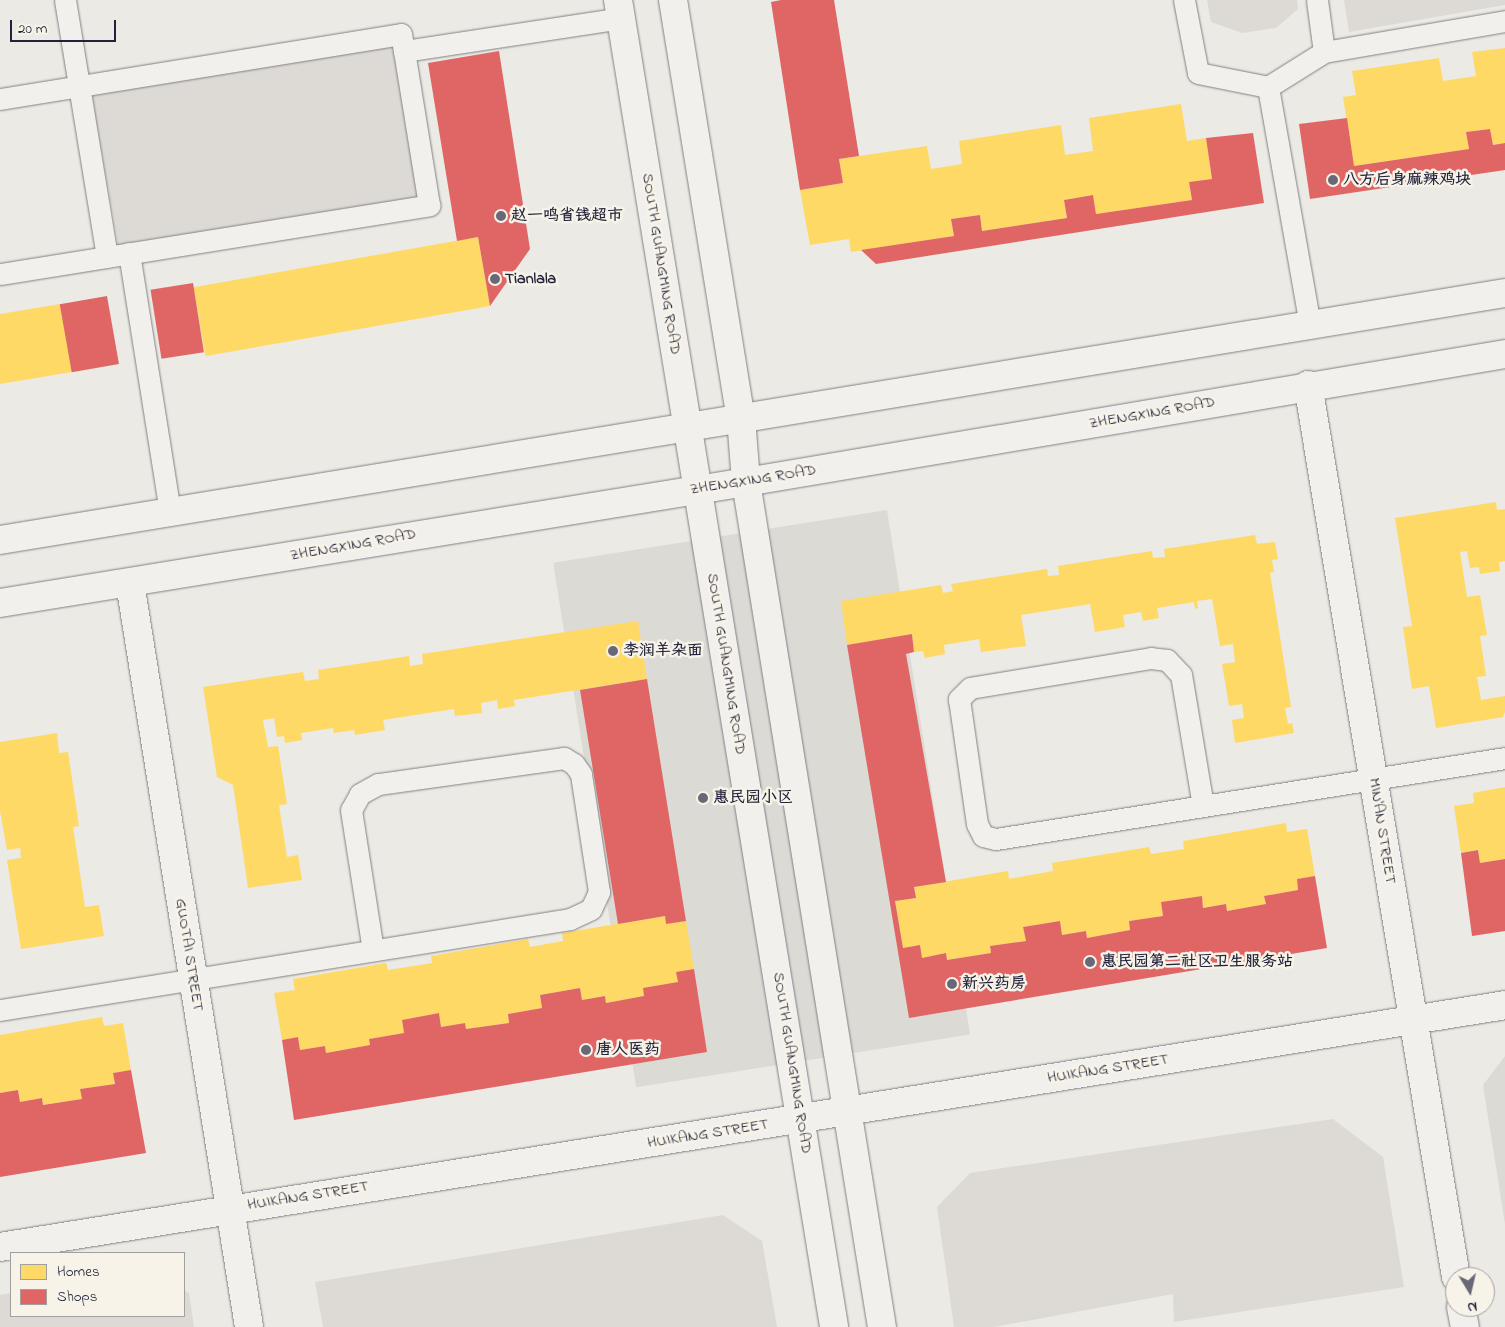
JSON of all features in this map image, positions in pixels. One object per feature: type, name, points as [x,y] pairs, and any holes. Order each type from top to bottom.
[{"type":"main road","points":[[673,0],[741,418],[746,482],[882,1327]]},
{"type":"main road","name":"SOUTH GUANGMING ROAD","points":[[620,9],[696,488],[834,1327]]},
{"type":"main road","points":[[0,540],[1505,293]]},
{"type":"main road","name":"ZHENGXING ROAD","points":[[0,603],[696,488],[746,482],[1308,385],[1505,354]]},
{"type":"main road","name":"MIN'AN STREET","points":[[1308,385],[1454,1267]]},
{"type":"main road","name":"GUOTAI STREET","points":[[130,583],[249,1327]]},
{"type":"main road","name":"HUIKANG STREET","points":[[0,1247],[1505,1005]]},
{"type":"lane","points":[[66,0],[107,257]]},
{"type":"lane","points":[[1184,0],[1198,73],[1268,86],[1324,52],[1505,21]]},
{"type":"lane","points":[[1317,0],[1324,52]]},
{"type":"lane","points":[[404,51],[620,9]]},
{"type":"lane","points":[[0,99],[401,34],[429,205],[0,274]]},
{"type":"lane","points":[[1268,86],[1310,324]]},
{"type":"lane","points":[[129,253],[170,512]]},
{"type":"lane","points":[[1203,806],[1182,675],[1167,660],[1151,658],[970,688],[959,699],[976,824],[983,836],[996,839],[1505,758]]},
{"type":"lane","points":[[0,1010],[570,919],[591,909],[599,892],[581,774],[574,764],[564,758],[378,784],[360,794],[351,810],[373,950]]},
{"type":"shaded area","points":[[1207,0],[1297,0],[1298,9],[1276,28],[1242,33],[1211,22]]},
{"type":"shaded area","points":[[1344,0],[1505,0],[1505,5],[1349,32]]},
{"type":"shaded area","points":[[395,42],[423,200],[119,253],[92,95]]},
{"type":"shaded area","points":[[887,510],[970,1034],[636,1087],[553,563]]},
{"type":"shaded area","points":[[1505,1056],[1505,1224],[1483,1085]]},
{"type":"shaded area","points":[[1333,1119],[1383,1157],[1404,1287],[1174,1322],[1173,1294],[994,1327],[954,1327],[937,1207],[970,1173]]},
{"type":"shaded area","points":[[723,1215],[762,1241],[777,1327],[323,1327],[315,1282]]},
{"type":"shaded area","points":[[185,1291],[189,1293],[194,1327],[0,1327],[0,1295],[10,1293],[10,1317],[185,1317]]},
{"type":"building: Homes","points":[[1505,48],[1505,143],[1493,145],[1490,129],[1466,132],[1469,149],[1354,166],[1343,97],[1356,95],[1352,71],[1439,58],[1443,81],[1476,76],[1472,52]]},
{"type":"building: Homes","points":[[1181,104],[1187,141],[1206,138],[1212,179],[1189,182],[1192,200],[1096,214],[1093,195],[1064,200],[1067,218],[982,231],[980,215],[951,219],[954,236],[851,252],[849,239],[810,245],[800,190],[843,183],[839,159],[927,146],[931,169],[962,164],[959,141],[1061,125],[1065,155],[1093,151],[1089,118]]},
{"type":"building: Homes","points":[[478,237],[490,306],[206,356],[193,287]]},
{"type":"building: Homes","points":[[60,304],[72,372],[0,384],[0,314]]},
{"type":"building: Homes","points":[[1496,502],[1497,510],[1505,509],[1505,561],[1499,562],[1500,571],[1480,574],[1479,567],[1470,568],[1467,551],[1460,552],[1467,597],[1480,595],[1487,635],[1480,636],[1486,676],[1477,677],[1481,700],[1505,696],[1505,712],[1503,717],[1436,728],[1429,686],[1412,689],[1403,627],[1412,626],[1395,518]]},
{"type":"building: Homes","points":[[1255,535],[1257,544],[1275,542],[1278,559],[1272,560],[1274,572],[1270,573],[1291,707],[1285,708],[1288,724],[1292,723],[1294,733],[1235,743],[1232,720],[1244,718],[1242,704],[1229,706],[1222,664],[1235,662],[1233,644],[1220,646],[1212,599],[1197,601],[1198,608],[1195,609],[1194,602],[1157,608],[1159,618],[1143,621],[1141,612],[1123,615],[1125,627],[1095,632],[1090,604],[1021,615],[1026,646],[981,652],[979,639],[944,645],[945,654],[925,658],[923,651],[914,652],[912,634],[847,645],[841,601],[941,585],[943,593],[953,591],[951,584],[1047,569],[1048,576],[1059,575],[1058,566],[1152,551],[1153,558],[1165,557],[1164,549]]},
{"type":"building: Homes","points":[[638,621],[647,679],[514,700],[515,706],[498,709],[497,700],[481,703],[482,713],[455,716],[454,709],[383,720],[385,730],[355,735],[354,730],[334,733],[333,728],[301,733],[302,740],[285,743],[284,736],[277,737],[274,718],[263,720],[268,747],[278,746],[287,804],[279,805],[287,857],[298,855],[302,880],[248,888],[233,785],[217,777],[203,687],[303,672],[305,681],[319,679],[318,670],[409,656],[410,666],[423,664],[422,654]]},
{"type":"building: Homes","points":[[57,733],[59,753],[68,752],[79,826],[73,827],[85,907],[99,905],[104,936],[21,949],[7,860],[21,858],[20,848],[7,850],[0,811],[0,742]]},
{"type":"building: Homes","points":[[1505,787],[1505,859],[1480,863],[1478,850],[1461,853],[1454,806],[1474,803],[1473,793]]},
{"type":"building: Homes","points":[[1286,823],[1287,832],[1307,829],[1315,876],[1297,879],[1298,890],[1264,896],[1266,904],[1227,911],[1226,904],[1203,908],[1202,896],[1161,902],[1163,916],[1129,921],[1130,930],[1087,938],[1086,931],[1062,935],[1060,921],[1023,927],[1026,941],[990,946],[991,953],[947,960],[946,953],[922,958],[920,945],[903,948],[895,901],[916,898],[914,887],[1008,871],[1009,879],[1053,871],[1052,863],[1149,847],[1151,854],[1184,849],[1183,841]]},
{"type":"building: Homes","points":[[665,916],[666,924],[686,921],[694,969],[676,972],[678,982],[643,988],[644,996],[606,1003],[605,996],[582,1000],[580,988],[540,995],[542,1008],[508,1014],[509,1023],[466,1029],[465,1023],[441,1027],[439,1013],[402,1020],[404,1033],[369,1039],[370,1045],[326,1053],[325,1046],[300,1050],[298,1037],[282,1040],[274,993],[295,990],[293,979],[386,963],[388,970],[432,963],[431,956],[528,939],[530,947],[563,941],[562,933]]},
{"type":"building: Homes","points":[[102,1017],[104,1026],[123,1023],[131,1070],[113,1073],[115,1084],[80,1089],[82,1099],[43,1105],[42,1098],[20,1102],[18,1090],[0,1093],[0,1035]]},
{"type":"building: Shops","points":[[781,0],[834,0],[859,156],[839,159],[843,183],[800,190],[771,2]]},
{"type":"building: Shops","points":[[499,51],[530,249],[490,306],[478,237],[457,241],[428,63]]},
{"type":"building: Shops","points":[[1347,118],[1354,166],[1469,149],[1466,132],[1490,129],[1493,145],[1505,143],[1505,170],[1310,199],[1299,124]]},
{"type":"building: Shops","points":[[1253,133],[1264,203],[876,264],[861,250],[954,236],[951,219],[980,215],[982,231],[1067,218],[1064,200],[1093,195],[1096,214],[1192,200],[1189,182],[1212,179],[1206,138]]},
{"type":"building: Shops","points":[[193,283],[204,352],[161,359],[151,290]]},
{"type":"building: Shops","points":[[107,296],[119,364],[72,372],[60,304]]},
{"type":"building: Shops","points":[[912,634],[914,652],[906,654],[946,882],[914,887],[916,898],[895,901],[903,948],[920,945],[922,958],[946,953],[947,960],[991,953],[990,946],[1026,941],[1023,927],[1060,921],[1062,935],[1086,931],[1087,938],[1130,930],[1129,921],[1163,916],[1161,902],[1202,896],[1203,908],[1226,904],[1227,911],[1266,904],[1264,896],[1298,890],[1297,879],[1315,876],[1327,948],[909,1018],[847,645]]},
{"type":"building: Shops","points":[[647,679],[686,921],[666,924],[665,916],[618,924],[580,690]]},
{"type":"building: Shops","points":[[1478,850],[1480,863],[1505,859],[1505,931],[1472,936],[1461,853]]},
{"type":"building: Shops","points":[[694,969],[707,1052],[294,1120],[282,1040],[298,1037],[300,1050],[325,1046],[326,1053],[370,1045],[369,1039],[404,1033],[402,1020],[439,1013],[441,1027],[465,1023],[466,1029],[509,1023],[508,1014],[542,1008],[540,995],[580,988],[582,1000],[605,996],[606,1003],[644,996],[643,988],[678,982],[676,972]]},
{"type":"building: Shops","points":[[131,1070],[146,1153],[0,1177],[0,1093],[18,1090],[20,1102],[42,1098],[43,1105],[82,1099],[80,1089],[115,1084],[113,1073]]},
{"type":"place","name":"八方后身麻辣鸡块","points":[[1333,180]]},
{"type":"place","name":"赵一鸣省钱超市","points":[[501,216]]},
{"type":"place","name":"Tianlala","points":[[495,279]]},
{"type":"place","name":"李润羊杂面","points":[[613,651]]},
{"type":"place","name":"惠民园小区","points":[[703,798]]},
{"type":"place","name":"惠民园第二社区卫生服务站","points":[[1090,962]]},
{"type":"place","name":"新兴药房","points":[[952,984]]},
{"type":"place","name":"唐人医药","points":[[586,1050]]}]
